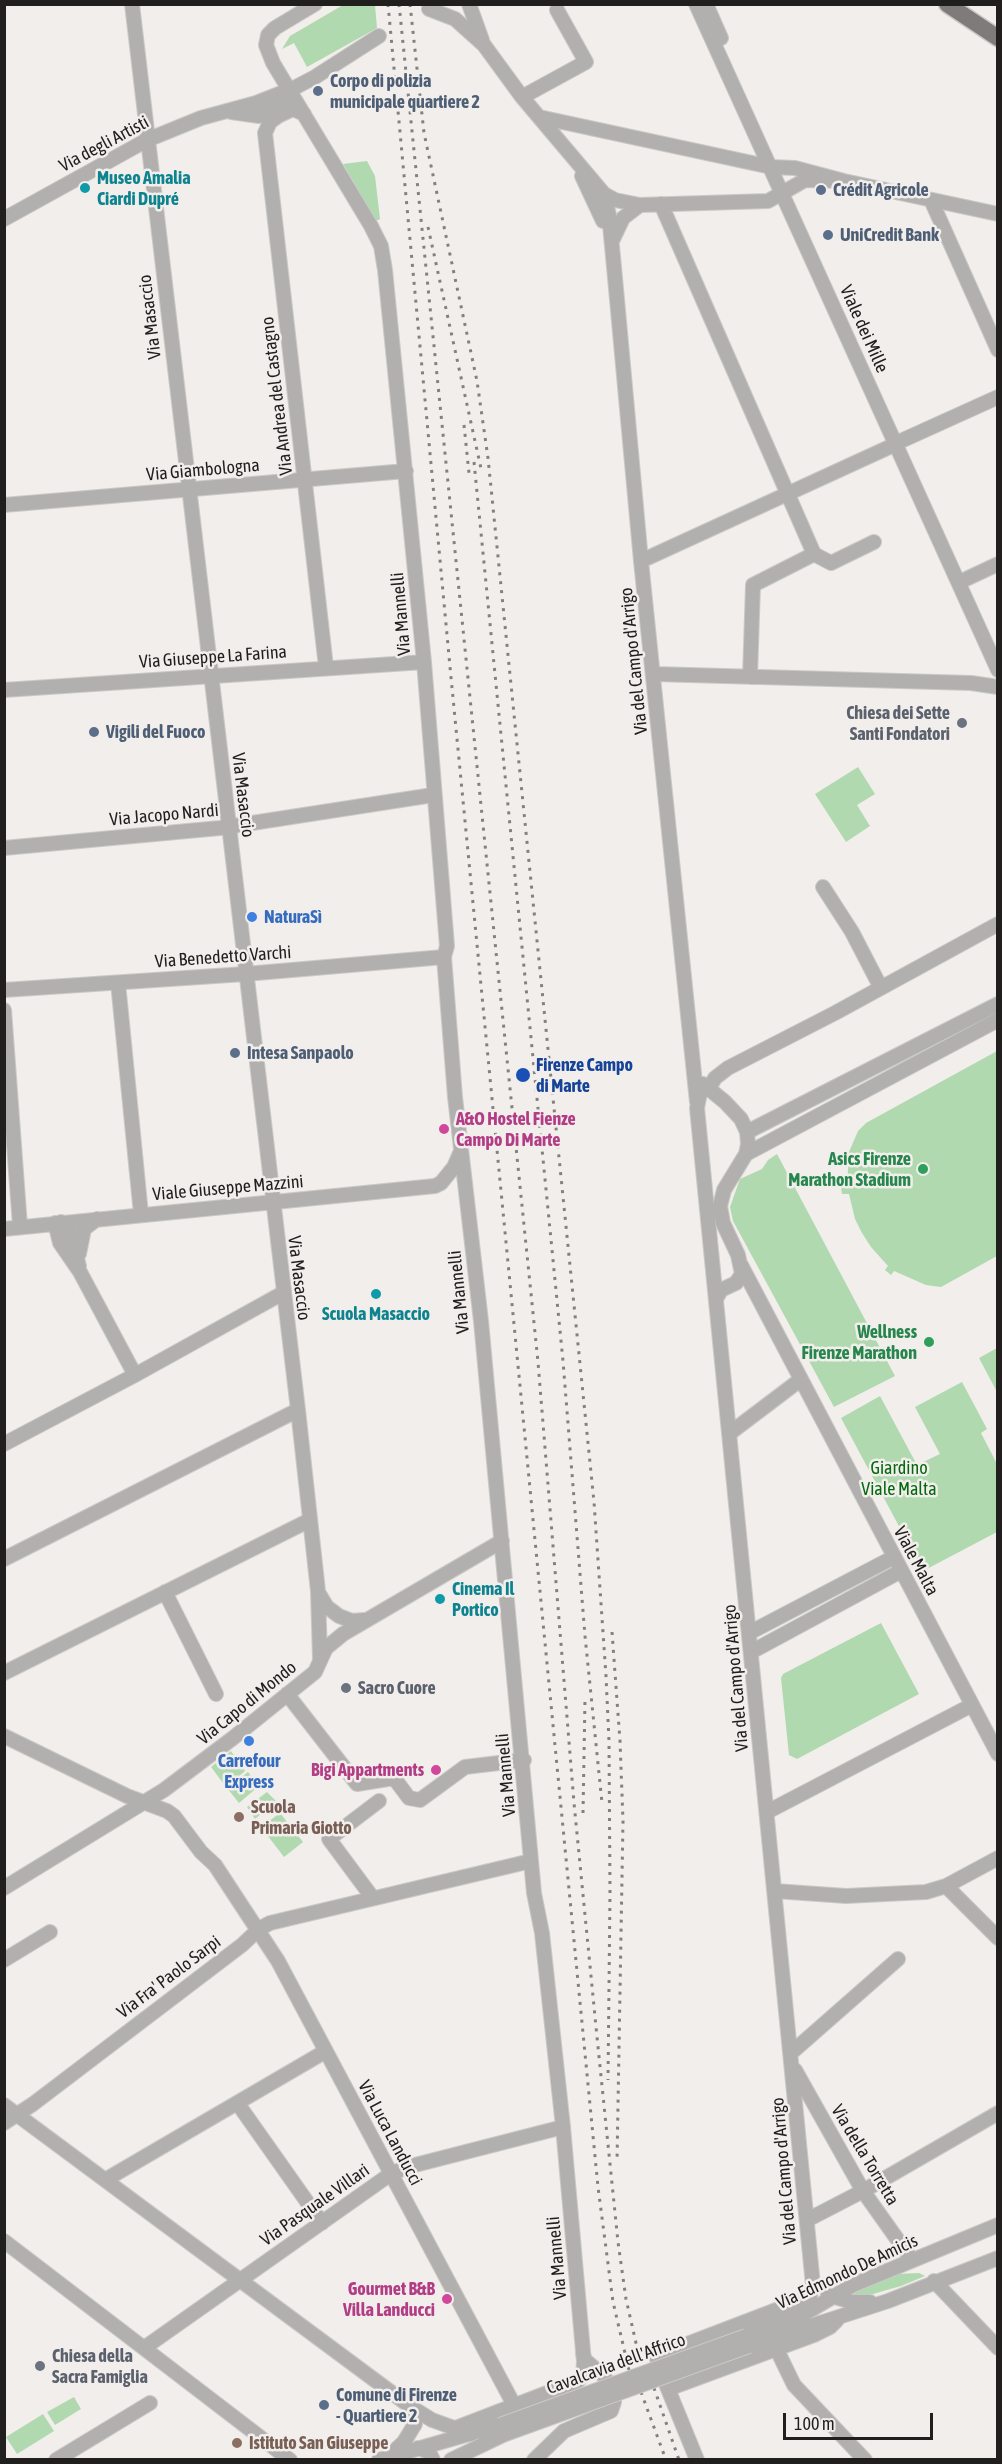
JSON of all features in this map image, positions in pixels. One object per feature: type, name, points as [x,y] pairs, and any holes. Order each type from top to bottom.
[{"type":"main road","points":[[947,4],[998,38]]},
{"type":"street","name":"Via Masaccio","points":[[132,4],[298,1410],[318,1591],[320,1659]]},
{"type":"street","name":"Via Mannelli","points":[[315,4],[275,28],[266,40],[270,57],[292,88],[304,114],[371,226],[381,246],[386,270],[424,662],[447,946],[444,957],[461,1149],[524,1760],[534,1893],[542,1933],[563,2127],[583,2354],[584,2371],[580,2380],[514,2406]]},
{"type":"street","points":[[469,4],[483,44]]},
{"type":"street","name":"Viale dei Mille","points":[[696,4],[775,167],[994,651]]},
{"type":"street","name":"Viale dei Mille","points":[[706,4],[775,167]]},
{"type":"street","points":[[432,10],[444,13],[463,24],[483,44],[522,97],[568,151],[599,198],[640,205],[768,201],[808,180],[844,181]]},
{"type":"street","points":[[522,97],[586,62],[558,10]]},
{"type":"street","points":[[379,36],[325,71],[292,88],[379,36]]},
{"type":"street","name":"Via degli Artisti","points":[[225,112],[259,116],[292,88]]},
{"type":"street","name":"Via degli Artisti","points":[[4,219],[147,140],[201,118],[272,97],[292,88]]},
{"type":"street","name":"Via Andrea del Castagno","points":[[304,114],[293,110],[270,122],[266,130],[266,142],[326,667]]},
{"type":"street","points":[[539,117],[775,167],[795,168],[844,181],[998,214]]},
{"type":"street","points":[[568,151],[568,133],[580,126]]},
{"type":"street","name":"Via del Campo d'Arrigo","points":[[599,198],[612,247],[641,561],[792,2059],[812,2291],[804,2314]]},
{"type":"street","points":[[931,200],[998,350]]},
{"type":"street","points":[[661,204],[814,554],[831,563],[874,542]]},
{"type":"street","points":[[612,247],[615,232],[623,218],[640,205]]},
{"type":"street","points":[[641,561],[998,397]]},
{"type":"street","name":"Viale dei Mille","points":[[899,442],[966,579],[994,651],[998,670]]},
{"type":"street","name":"Via Giambologna","points":[[4,505],[406,471]]},
{"type":"street","points":[[750,677],[753,585],[814,554]]},
{"type":"street","points":[[966,579],[998,564]]},
{"type":"street","points":[[971,683],[982,680],[986,675],[994,651]]},
{"type":"street","name":"Via Giuseppe La Farina","points":[[4,690],[424,662]]},
{"type":"street","points":[[654,674],[971,683],[998,687]]},
{"type":"street","name":"Via Jacopo Nardi","points":[[4,848],[228,827],[433,795]]},
{"type":"street","points":[[823,887],[852,932],[881,988]]},
{"type":"street","points":[[697,1108],[700,1093],[708,1090],[716,1078],[728,1068],[998,924]]},
{"type":"street","name":"Via Benedetto Varchi","points":[[4,990],[245,974],[444,957]]},
{"type":"street","points":[[118,983],[141,1214]]},
{"type":"street","points":[[747,1132],[998,1004]]},
{"type":"street","points":[[4,1010],[11,1227]]},
{"type":"street","points":[[746,1154],[998,1020]]},
{"type":"street","points":[[904,1052],[911,1066]]},
{"type":"street","points":[[693,1070],[708,1090],[731,1107],[741,1119],[747,1132],[746,1154]]},
{"type":"street","points":[[790,1111],[797,1126]]},
{"type":"street","points":[[443,1181],[457,1163],[461,1149]]},
{"type":"street","name":"Viale Malta","points":[[746,1154],[727,1184],[720,1206],[723,1223],[752,1289],[998,1754]]},
{"type":"street","points":[[443,1181],[454,1181],[463,1186],[466,1193]]},
{"type":"street","name":"Viale Giuseppe Mazzini","points":[[11,1227],[428,1187],[437,1186],[443,1181]]},
{"type":"street","points":[[78,1256],[84,1229],[97,1219]]},
{"type":"street","points":[[58,1222],[60,1242],[80,1272],[135,1375]]},
{"type":"street","points":[[58,1222],[69,1229],[78,1256],[80,1272]]},
{"type":"street","points":[[716,1299],[721,1290],[732,1285],[741,1277],[741,1265]]},
{"type":"street","points":[[713,1274],[719,1283],[745,1284],[752,1289]]},
{"type":"street","points":[[4,1444],[283,1293]]},
{"type":"street","points":[[730,1433],[800,1380]]},
{"type":"street","points":[[4,1559],[298,1410]]},
{"type":"street","points":[[4,1673],[310,1521]]},
{"type":"street","name":"Via Capo di Mondo","points":[[4,1888],[173,1783],[315,1672],[326,1647],[337,1638],[502,1541]]},
{"type":"street","points":[[750,1633],[894,1557]]},
{"type":"street","points":[[751,1652],[901,1571]]},
{"type":"street","points":[[318,1591],[327,1607],[339,1617],[352,1621],[369,1619]]},
{"type":"street","points":[[165,1592],[216,1694]]},
{"type":"street","points":[[287,1694],[357,1784],[394,1778],[409,1798],[420,1800],[465,1767],[524,1760]]},
{"type":"street","points":[[767,1812],[972,1705]]},
{"type":"street","name":"Via Luca Landucci","points":[[4,1736],[174,1816],[201,1852],[209,1857],[259,1929],[392,2173],[514,2406]]},
{"type":"street","points":[[372,1897],[329,1839],[380,1801]]},
{"type":"street","points":[[775,1892],[846,1896],[926,1892],[946,1886],[998,1858]]},
{"type":"street","name":"Via Fra' Paolo Sarpi","points":[[4,2123],[18,2115],[242,1945],[259,1929],[277,1920],[531,1861]]},
{"type":"street","points":[[946,1886],[998,1938]]},
{"type":"street","points":[[4,1960],[50,1932]]},
{"type":"street","points":[[792,2059],[898,1959]]},
{"type":"street","points":[[105,2180],[326,2051]]},
{"type":"street","name":"Via della Torretta","points":[[792,2059],[863,2192],[912,2260]]},
{"type":"street","points":[[238,2104],[322,2223]]},
{"type":"street","points":[[4,2105],[411,2407],[453,2429],[471,2434]]},
{"type":"street","points":[[807,2220],[863,2192],[998,2113]]},
{"type":"street","name":"Via Pasquale Villari","points":[[144,2348],[392,2173],[411,2166],[563,2127]]},
{"type":"street","name":"Via Edmondo De Amicis","points":[[747,2341],[804,2314],[853,2285],[998,2224]]},
{"type":"street","points":[[4,2241],[290,2460]]},
{"type":"street","points":[[747,2341],[888,2301],[934,2281],[998,2258]]},
{"type":"street","points":[[934,2281],[998,2348]]},
{"type":"street","points":[[657,2358],[658,2355],[812,2291],[858,2303],[888,2301]]},
{"type":"street","points":[[697,2460],[667,2386],[777,2350],[823,2331],[840,2316]]},
{"type":"street","name":"Cavalcavia dell'Affrico","points":[[502,2430],[747,2341]]},
{"type":"street","points":[[777,2350],[794,2385],[826,2422],[865,2460]]},
{"type":"street","points":[[583,2354],[588,2363],[605,2377]]},
{"type":"street","points":[[534,2460],[564,2431],[611,2412],[614,2402]]},
{"type":"street","points":[[56,2460],[150,2403]]},
{"type":"street","points":[[453,2429],[514,2406]]},
{"type":"street","points":[[382,2458],[399,2447],[413,2429],[416,2421],[411,2407]]},
{"type":"street","points":[[382,2458],[471,2434],[502,2430]]},
{"type":"street","points":[[456,2457],[502,2430]]},
{"type":"street","points":[[418,2448],[429,2452],[433,2460]]},
{"type":"green space","points":[[343,5],[375,5],[377,28],[307,67],[294,43],[282,49],[290,36]]},
{"type":"green space","points":[[367,161],[375,176],[380,219],[376,221],[343,164]]},
{"type":"green space","points":[[858,767],[875,794],[857,805],[870,826],[846,842],[815,794]]},
{"type":"green space","name":"Asics Firenze Marathon Stadium","points":[[997,1051],[997,1256],[941,1287],[926,1285],[894,1271],[891,1275],[885,1270],[888,1266],[862,1233],[855,1219],[849,1194],[842,1194],[841,1187],[847,1186],[849,1152],[858,1131],[866,1123]]},
{"type":"green space","points":[[777,1154],[895,1376],[834,1407],[733,1221],[730,1207],[740,1179],[762,1169],[768,1160]]},
{"type":"green space","points":[[997,1348],[997,1392],[979,1358]]},
{"type":"green space","name":"Giardino Viale Malta","points":[[962,1382],[987,1429],[981,1433],[997,1464],[997,1532],[923,1571],[841,1418],[880,1396],[917,1465],[940,1454],[915,1407]]},
{"type":"green space","points":[[881,1623],[919,1694],[797,1759],[789,1755],[781,1678],[783,1674]]},
{"type":"green space","points":[[231,1751],[245,1771],[226,1787],[211,1767]]},
{"type":"green space","points":[[248,1772],[259,1786],[239,1803],[227,1788]]},
{"type":"green space","points":[[267,1792],[276,1801],[255,1819],[247,1807]]},
{"type":"green space","points":[[280,1813],[303,1842],[284,1857],[261,1827]]},
{"type":"green space","points":[[919,2273],[925,2276],[901,2286],[873,2294],[856,2297],[851,2295],[872,2282],[897,2274]]},
{"type":"green space","points":[[74,2397],[81,2409],[55,2425],[47,2412]]},
{"type":"green space","points":[[43,2414],[54,2431],[17,2454],[6,2437]]},
{"type":"railway","points":[[388,4],[598,2187],[613,2302],[629,2370]]},
{"type":"railway","points":[[399,4],[538,1362],[574,1803],[618,2242],[626,2299],[641,2365]]},
{"type":"railway","points":[[410,4],[424,133],[477,381],[488,458],[594,1502],[609,1741],[608,2080]]},
{"type":"railway","points":[[428,227],[482,473]]},
{"type":"railway","points":[[464,425],[469,473]]},
{"type":"railway","points":[[474,462],[563,1361],[585,1636],[602,1803]]},
{"type":"railway","points":[[612,1632],[623,1821],[617,2162]]},
{"type":"railway","points":[[583,1813],[585,1699]]},
{"type":"railway","points":[[654,2388],[679,2460]]},
{"type":"railway","points":[[641,2392],[666,2460]]},
{"type":"place","name":"Corpo di polizia municipale quartiere 2","points":[[318,91]]},
{"type":"place","name":"Museo Amalia Ciardi Dupré","points":[[85,188]]},
{"type":"place","name":"Crédit Agricole","points":[[821,190]]},
{"type":"place","name":"UniCredit Bank","points":[[828,235]]},
{"type":"place","name":"Chiesa dei Sette Santi Fondatori","points":[[962,723]]},
{"type":"place","name":"Vigili del Fuoco","points":[[94,732]]},
{"type":"place","name":"NaturaSì","points":[[252,917]]},
{"type":"place","name":"Intesa Sanpaolo","points":[[235,1053]]},
{"type":"place","name":"Firenze Campo di Marte","points":[[523,1075]]},
{"type":"place","name":"A&O Hostel Fienze Campo Di Marte","points":[[444,1129]]},
{"type":"place","name":"Asics Firenze Marathon Stadium","points":[[923,1169]]},
{"type":"place","name":"Scuola Masaccio","points":[[376,1294]]},
{"type":"place","name":"Wellness Firenze Marathon","points":[[929,1342]]},
{"type":"place","name":"Cinema Il Portico","points":[[440,1599]]},
{"type":"place","name":"Sacro Cuore","points":[[346,1688]]},
{"type":"place","name":"Carrefour Express","points":[[249,1741]]},
{"type":"place","name":"Bigi Appartments","points":[[436,1770]]},
{"type":"place","name":"Scuola Primaria Giotto","points":[[239,1817]]},
{"type":"place","name":"Gourmet B&B Villa Landucci","points":[[447,2299]]},
{"type":"place","name":"Chiesa della Sacra Famiglia","points":[[40,2366]]},
{"type":"place","name":"Comune di Firenze - Quartiere 2","points":[[324,2405]]},
{"type":"place","name":"Istituto San Giuseppe","points":[[237,2443]]}]
